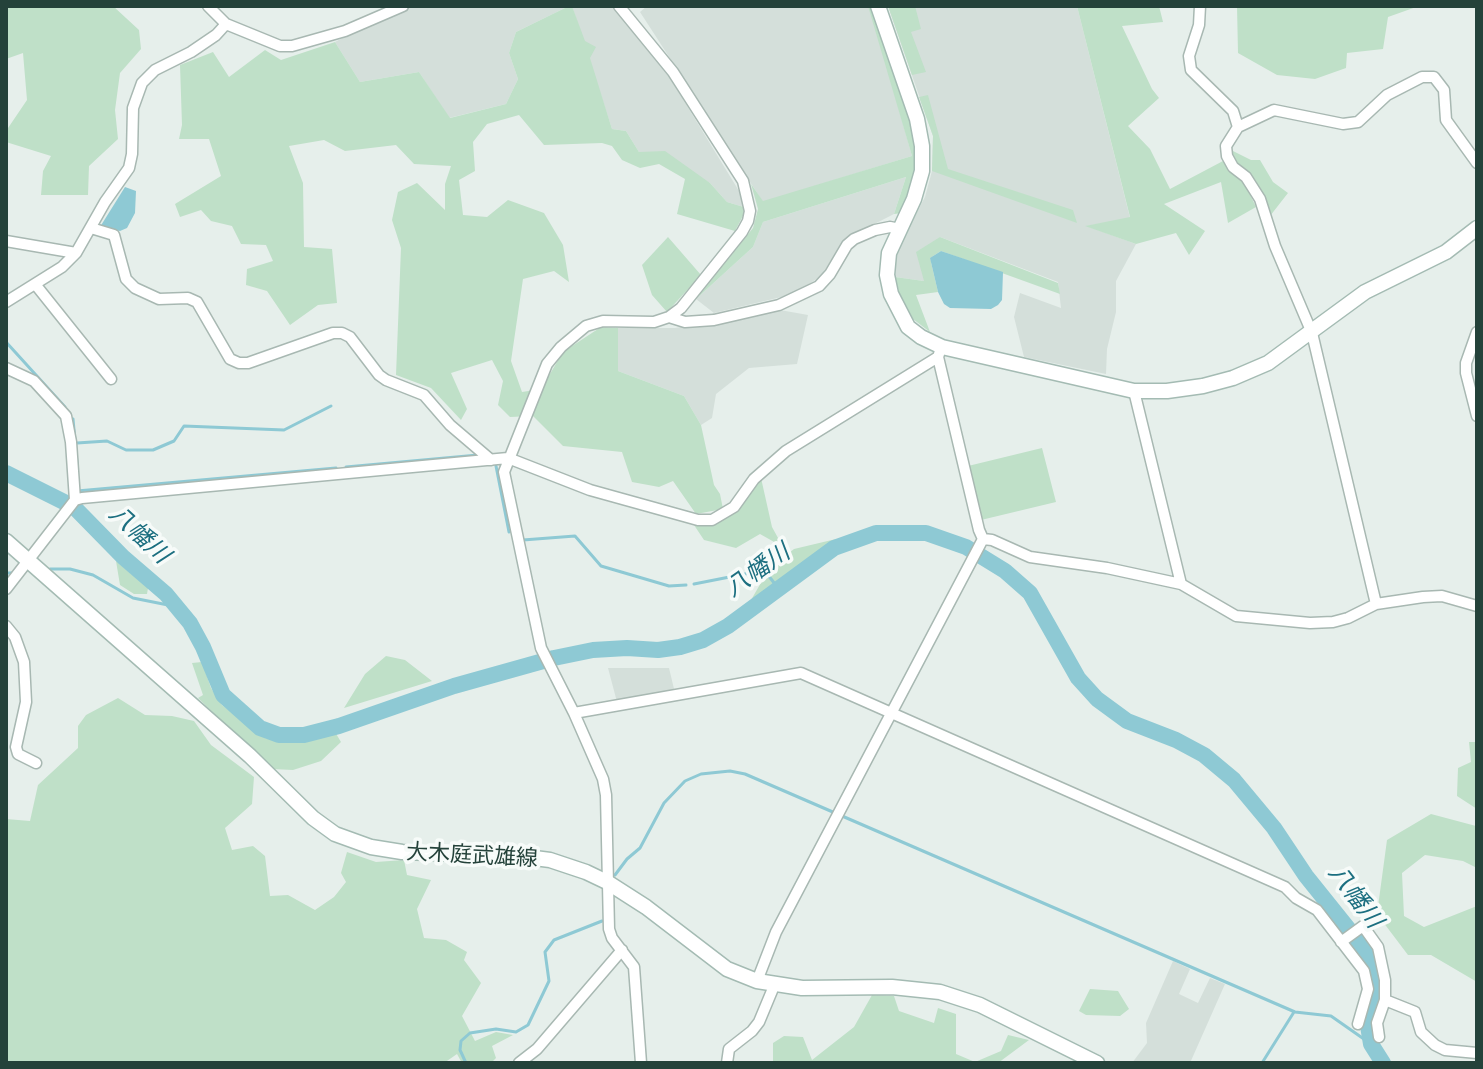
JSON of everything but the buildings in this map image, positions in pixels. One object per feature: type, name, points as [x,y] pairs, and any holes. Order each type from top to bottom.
[{"type":"main road","points":[[878,6],[917,119],[922,146],[922,171],[914,199],[889,253],[887,275],[891,294],[908,327],[940,352],[1134,391],[1167,391],[1233,378],[1268,363],[1365,292],[1446,252],[1477,228]]},
{"type":"main road","name":"大木庭武雄線","points":[[6,541],[250,756],[313,818],[335,834],[371,847],[402,852],[550,860],[607,882],[646,907],[727,969],[757,981],[802,988],[892,987],[940,992],[980,1005],[1097,1063]]},
{"type":"street","points":[[208,6],[226,24],[280,46],[292,46],[345,31],[403,6]]},
{"type":"street","points":[[619,6],[673,72],[743,181],[750,211],[742,232],[681,308],[669,317],[654,322],[603,321],[586,326],[561,347],[547,364],[504,472],[541,648],[603,779],[609,929],[612,938],[630,959],[636,978],[641,1063]]},
{"type":"street","points":[[1200,6],[1199,25],[1189,56],[1191,70],[1233,111],[1238,127]]},
{"type":"street","points":[[6,302],[62,267],[76,253],[129,168],[133,108],[142,83],[155,70],[216,35],[226,24]]},
{"type":"street","points":[[1376,604],[1312,333],[1287,279],[1260,199],[1246,177],[1233,167],[1226,146],[1238,127],[1274,110],[1343,124],[1358,122],[1387,95],[1422,77],[1434,77],[1444,90],[1446,120],[1477,163]]},
{"type":"street","points":[[91,228],[114,235],[126,279],[135,288],[159,299],[188,298],[197,302],[230,359],[248,363],[333,333],[342,333],[350,337],[379,375],[424,395],[450,425],[491,460]]},
{"type":"street","points":[[669,317],[685,322],[714,320],[779,305],[819,286],[854,239],[875,230],[900,229]]},
{"type":"street","points":[[6,241],[76,253]]},
{"type":"street","points":[[35,284],[111,379]]},
{"type":"street","points":[[1477,332],[1466,363],[1466,373],[1477,416]]},
{"type":"street","points":[[8,584],[75,500],[508,458],[590,490],[698,520],[712,520],[734,507],[754,479],[786,451],[940,352],[982,541],[776,932],[757,981]]},
{"type":"street","points":[[6,368],[34,381],[66,416],[75,500]]},
{"type":"street","points":[[1134,391],[1181,584]]},
{"type":"street","points":[[982,541],[992,540],[1030,557],[1107,568],[1181,584],[1236,616],[1310,623],[1333,622],[1376,604],[1442,596],[1477,606]]},
{"type":"street","points":[[6,626],[15,637],[24,662],[26,702],[16,747],[18,754],[36,763]]},
{"type":"street","points":[[574,713],[801,673],[1285,887],[1296,898],[1317,910],[1364,971],[1368,989],[1358,1024]]},
{"type":"street","points":[[1341,942],[1363,926],[1378,947],[1385,980],[1385,1000],[1377,1023],[1379,1037]]},
{"type":"street","points":[[519,1063],[537,1049],[622,950]]},
{"type":"street","points":[[727,1063],[729,1049],[759,1022],[774,986]]},
{"type":"street","points":[[1385,1000],[1415,1012],[1421,1032],[1435,1045],[1445,1050],[1477,1053]]},
{"type":"shaded area","points":[[414,6],[569,6],[516,32],[509,53],[518,79],[506,104],[449,118],[419,72],[360,82],[335,42]]},
{"type":"shaded area","points":[[572,6],[612,6],[670,78],[747,208],[727,202],[710,183],[639,152],[626,131],[612,129]]},
{"type":"shaded area","points":[[647,6],[870,6],[912,156],[763,202],[640,12]]},
{"type":"shaded area","points":[[888,6],[1077,6],[1130,218],[1087,226],[1136,244],[1116,281],[1116,312],[1107,349],[1106,374],[1024,357],[1014,317],[1020,293],[1061,308],[1058,282],[940,237],[924,281],[895,277],[896,252],[925,197],[932,171],[933,136]]},
{"type":"shaded area","points":[[906,177],[894,214],[845,239],[821,276],[794,294],[714,313],[696,299],[753,247],[763,222]]},
{"type":"shaded area","points":[[780,310],[808,315],[797,364],[749,368],[716,394],[712,418],[701,425],[684,396],[618,371],[618,328],[675,328]]},
{"type":"shaded area","points":[[608,668],[669,668],[675,693],[617,702]]},
{"type":"shaded area","points":[[1173,961],[1190,969],[1179,994],[1198,1003],[1210,978],[1225,984],[1190,1063],[1132,1063],[1147,1043],[1146,1023]]},
{"type":"green space","points":[[6,6],[113,6],[139,30],[141,49],[120,73],[115,110],[118,139],[89,166],[88,195],[41,195],[43,171],[51,156],[6,142],[6,131],[27,100],[23,53],[6,59]]},
{"type":"green space","points":[[572,6],[585,41],[596,47],[590,58],[612,129],[626,131],[639,152],[665,151],[710,183],[727,202],[747,208],[735,231],[677,214],[685,179],[659,164],[640,168],[622,160],[612,146],[602,143],[544,145],[519,115],[487,124],[473,142],[475,171],[459,180],[463,215],[487,217],[508,200],[544,213],[563,245],[569,282],[554,271],[523,279],[511,361],[522,392],[541,389],[563,352],[601,327],[618,328],[618,371],[684,396],[701,425],[714,485],[720,494],[723,509],[696,514],[673,481],[659,487],[632,482],[622,452],[563,446],[533,416],[510,417],[498,405],[503,381],[492,360],[451,373],[467,409],[461,420],[431,388],[396,375],[401,248],[392,220],[398,192],[417,183],[445,210],[445,184],[451,166],[414,164],[396,145],[345,151],[324,140],[289,146],[303,183],[304,247],[332,249],[337,303],[318,305],[290,325],[267,291],[246,285],[247,269],[273,261],[266,245],[241,244],[232,226],[211,221],[201,210],[180,217],[175,204],[221,176],[209,139],[179,139],[182,125],[180,65],[213,52],[229,77],[265,50],[281,60],[335,42],[360,82],[419,72],[450,118],[506,104],[518,79],[509,53],[516,32]]},
{"type":"green space","points":[[868,6],[873,6],[914,131],[917,166],[903,213],[894,214],[906,177],[763,222],[753,247],[696,299],[753,228],[758,209],[751,184],[763,201],[912,156]]},
{"type":"green space","points":[[888,6],[915,6],[921,29],[911,32],[926,72],[912,75]]},
{"type":"green space","points":[[1077,6],[1159,6],[1163,22],[1122,26],[1159,98],[1128,126],[1150,149],[1170,189],[1223,161],[1243,180],[1256,207],[1228,223],[1221,182],[1164,204],[1205,231],[1189,255],[1176,233],[1136,244],[1085,226],[1130,217]]},
{"type":"green space","points":[[1237,6],[1419,6],[1388,17],[1383,49],[1347,53],[1346,68],[1315,79],[1277,75],[1238,53]]},
{"type":"green space","points":[[928,95],[948,169],[1073,210],[1077,223],[932,171],[933,136],[919,97]]},
{"type":"green space","points":[[1231,150],[1251,160],[1260,160],[1273,182],[1288,193],[1270,216],[1256,181],[1237,163]]},
{"type":"green space","points":[[668,237],[701,275],[667,312],[652,295],[642,265]]},
{"type":"green space","points":[[940,237],[1058,283],[1060,294],[941,251],[930,258],[938,292],[916,295],[930,332],[913,319],[895,277],[924,281],[916,252]]},
{"type":"green space","points":[[1042,448],[1056,502],[981,520],[968,466]]},
{"type":"green space","points":[[761,478],[772,527],[783,547],[760,534],[736,548],[704,540],[694,525],[717,524],[737,509]]},
{"type":"green space","points":[[836,539],[751,600],[769,569],[794,549]]},
{"type":"green space","points":[[116,561],[148,588],[147,594],[134,594],[120,585]]},
{"type":"green space","points":[[386,656],[405,660],[432,681],[344,708],[365,674]]},
{"type":"green space","points":[[202,662],[211,688],[222,705],[265,738],[286,743],[335,732],[341,742],[321,761],[293,770],[272,769],[198,698],[203,695],[192,663]]},
{"type":"green space","points":[[118,698],[145,715],[194,721],[211,745],[254,777],[252,804],[225,828],[232,850],[253,846],[265,856],[270,896],[288,895],[315,910],[334,897],[346,882],[341,873],[347,852],[376,862],[404,860],[407,875],[431,880],[417,909],[424,938],[446,940],[467,952],[464,960],[481,983],[462,1016],[475,1041],[496,1032],[513,1035],[492,1046],[496,1058],[491,1063],[462,1063],[457,1054],[444,1063],[6,1063],[6,819],[30,821],[38,785],[78,748],[78,726],[86,715]]},
{"type":"green space","points":[[1469,742],[1477,742],[1477,809],[1457,796],[1458,768],[1471,762]]},
{"type":"green space","points":[[1431,814],[1476,826],[1477,821],[1477,868],[1463,861],[1425,855],[1402,873],[1404,916],[1424,927],[1477,906],[1477,982],[1431,955],[1408,955],[1377,914],[1387,840]]},
{"type":"green space","points":[[1090,989],[1118,991],[1129,1009],[1120,1016],[1086,1015],[1079,1011]]},
{"type":"green space","points":[[872,995],[894,996],[899,1011],[934,1023],[938,1008],[956,1014],[956,1054],[975,1062],[1001,1051],[1008,1035],[1029,1040],[998,1063],[773,1063],[773,1043],[784,1036],[803,1037],[812,1060],[854,1027]]},
{"type":"water","points":[[125,187],[136,191],[135,213],[127,228],[120,231],[100,227]]},
{"type":"water","points":[[941,251],[1003,272],[1002,300],[998,305],[991,309],[950,308],[944,304],[930,258]]},
{"type":"waterway","points":[[6,342],[65,407]]},
{"type":"waterway","points":[[77,443],[107,441],[126,450],[153,450],[174,441],[184,426],[284,430],[331,406]]},
{"type":"waterway","points":[[73,419],[77,463]]},
{"type":"waterway","points":[[346,467],[478,455]]},
{"type":"waterway","points":[[496,466],[509,532]]},
{"type":"waterway","points":[[77,491],[336,468]]},
{"type":"waterway","name":"八幡川","points":[[6,473],[74,507],[123,557],[166,594],[190,623],[223,695],[260,728],[279,735],[304,735],[339,726],[454,686],[554,658],[593,650],[658,650],[703,640],[728,626],[834,548],[876,533],[926,533],[966,547],[1005,571],[1030,593],[1078,678],[1097,699],[1127,721],[1176,740],[1204,755],[1234,780],[1274,828],[1306,876],[1363,947],[1376,976],[1376,992],[1368,1026],[1371,1044],[1383,1063]]},
{"type":"waterway","points":[[523,540],[575,536],[601,566],[669,586],[686,585]]},
{"type":"waterway","points":[[50,569],[70,569],[93,575],[133,598],[178,607]]},
{"type":"waterway","points":[[694,584],[760,571]]},
{"type":"waterway","points":[[6,573],[12,573]]},
{"type":"waterway","points":[[768,575],[778,588]]},
{"type":"waterway","points":[[615,875],[640,848],[664,803],[685,781],[701,774],[730,771],[745,774],[1295,1012],[1331,1016],[1371,1044]]},
{"type":"waterway","points":[[466,1063],[460,1050],[461,1041],[470,1033],[496,1029],[516,1032],[528,1025],[549,981],[545,952],[554,940],[602,921]]},
{"type":"waterway","points":[[1262,1063],[1294,1012]]}]
